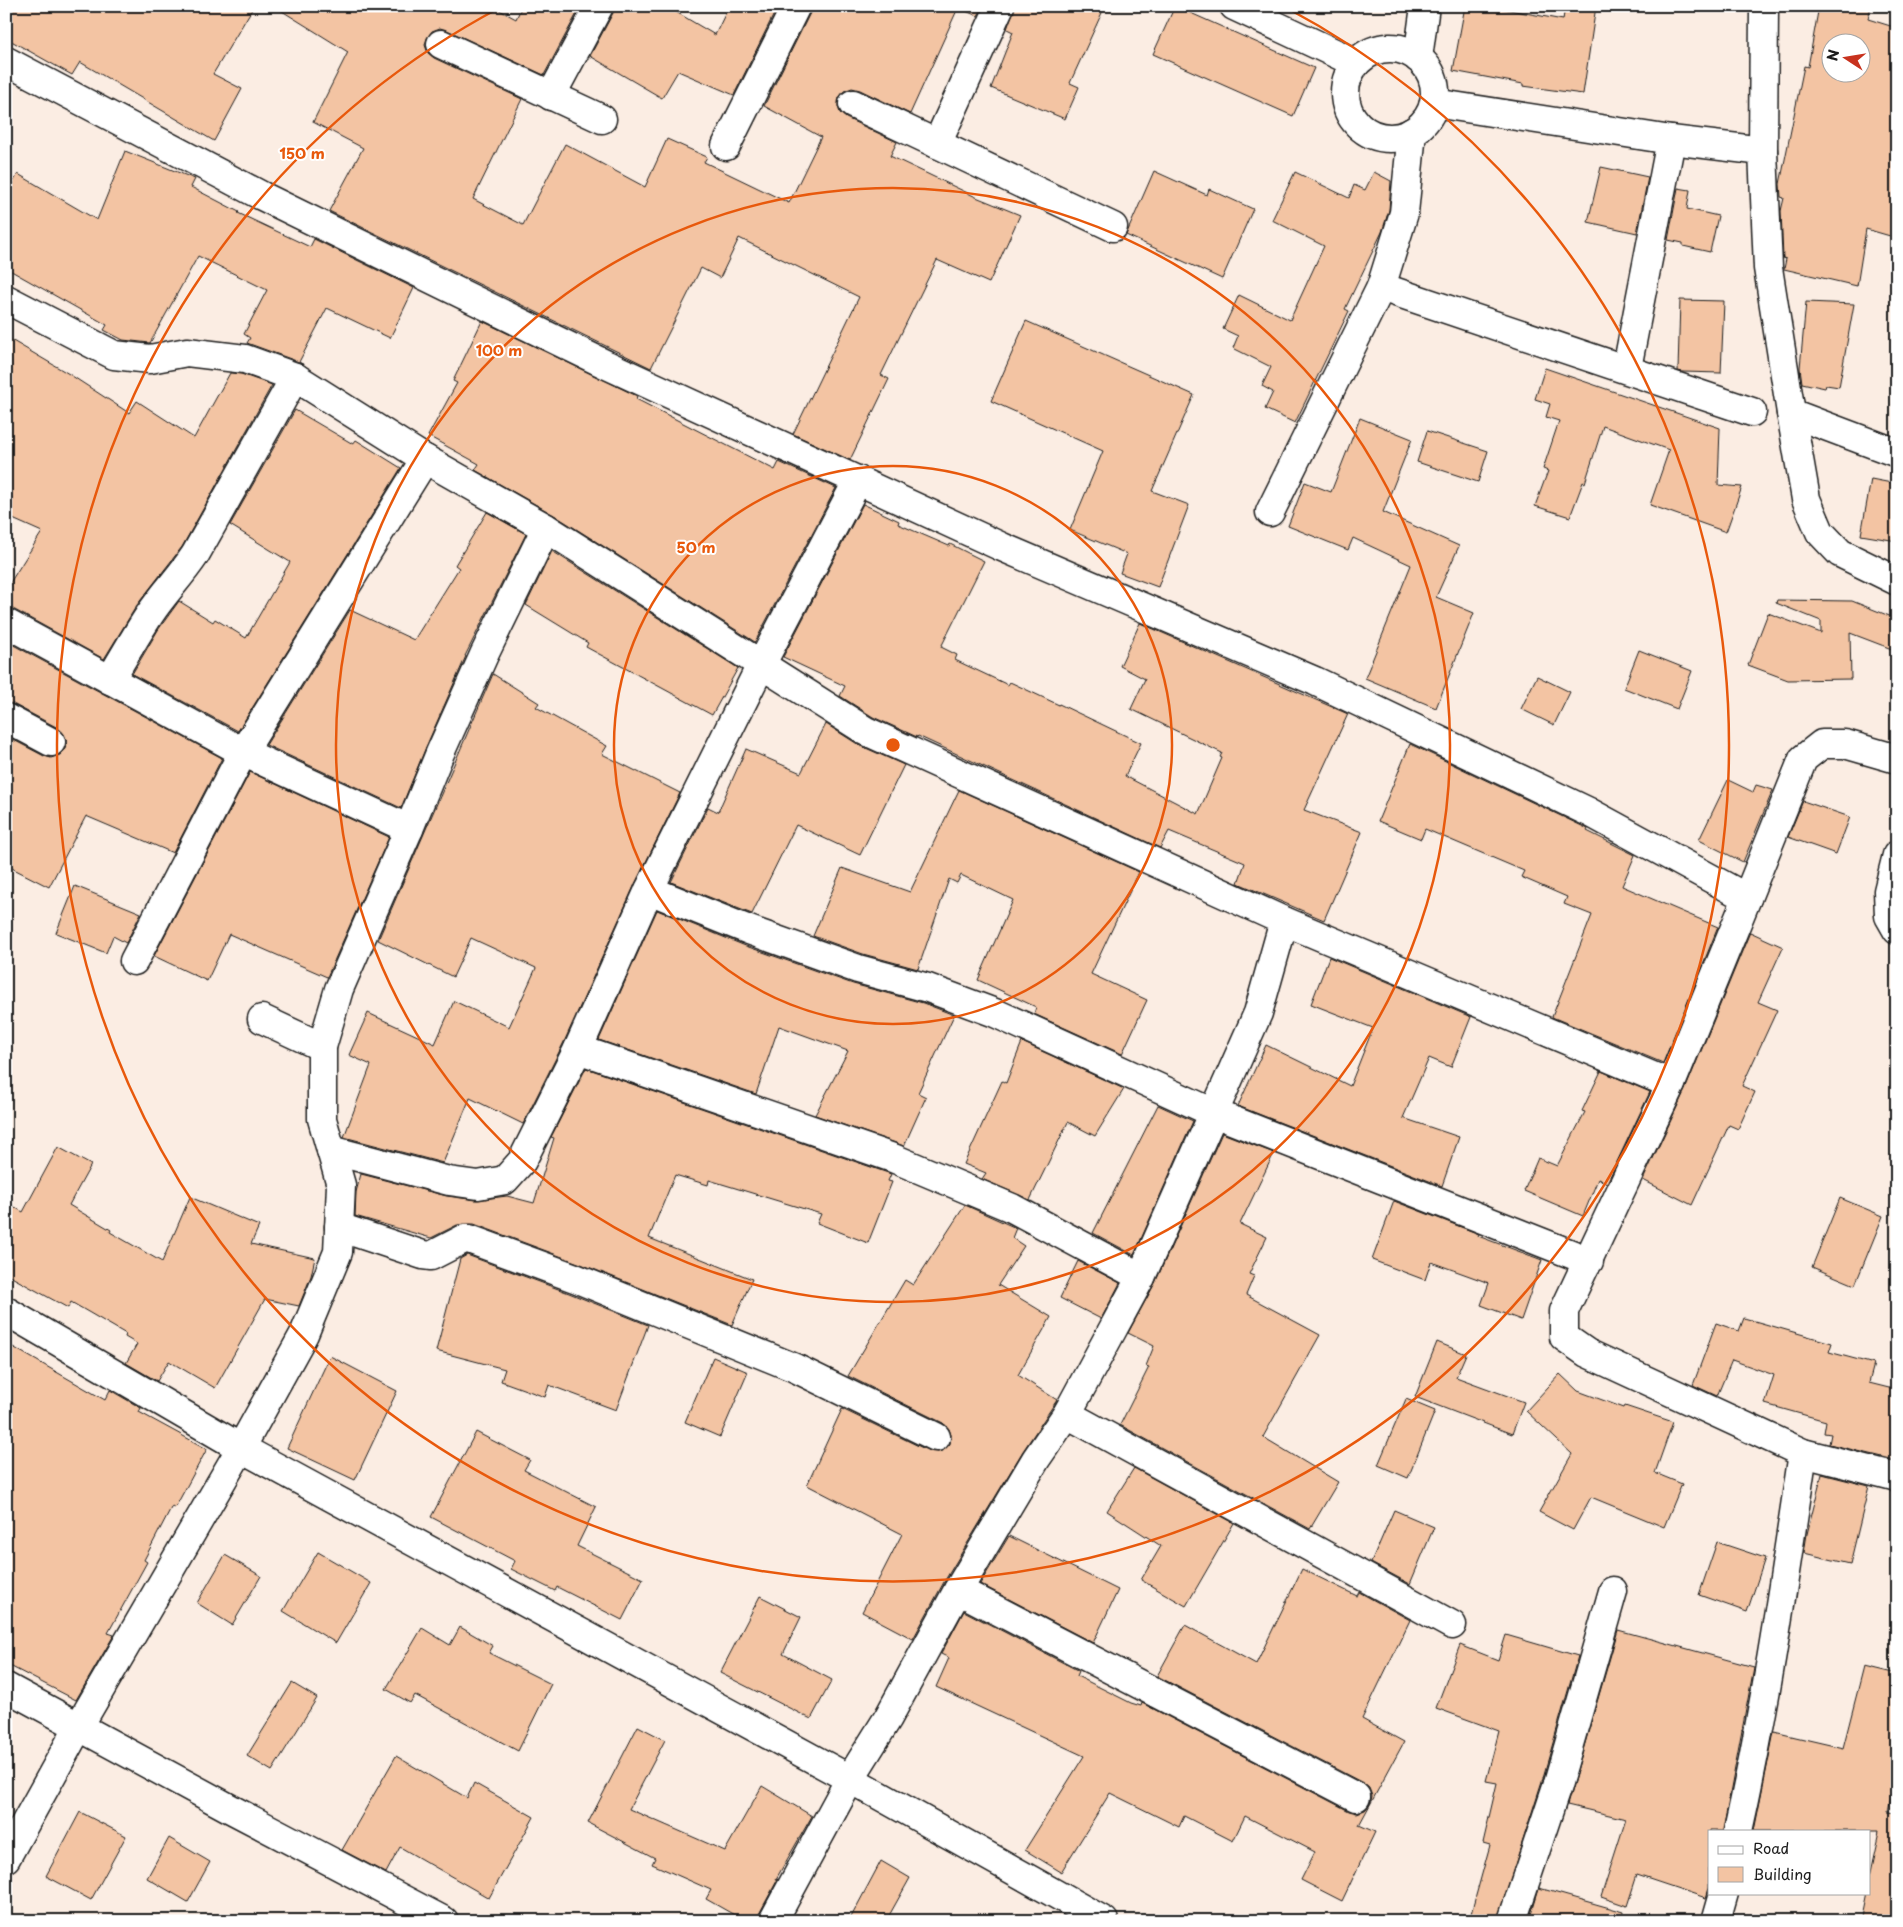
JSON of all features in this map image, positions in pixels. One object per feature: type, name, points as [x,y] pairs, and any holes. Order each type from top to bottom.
[{"type":"street","points":[[551,96],[599,6]]},
{"type":"street","points":[[726,146],[796,6]]},
{"type":"street","points":[[937,144],[1000,6]]},
{"type":"street","points":[[1234,6],[1356,63]]},
{"type":"street","points":[[1418,58],[1425,6]]},
{"type":"street","points":[[1764,6],[1763,151],[1768,268],[1806,499],[1820,532],[1840,553],[1897,581]]},
{"type":"street","points":[[441,44],[602,119]]},
{"type":"street","points":[[1386,48],[1406,51],[1418,58],[1427,67],[1433,78],[1435,90],[1434,103],[1430,115],[1422,125],[1399,138],[1371,135],[1359,127],[1351,116],[1346,102],[1345,88],[1349,75],[1356,63],[1367,54],[1386,48]]},
{"type":"street","points":[[6,61],[271,200],[607,365],[1002,546],[1324,685],[1588,812],[1748,898]]},
{"type":"street","points":[[1434,103],[1671,140],[1763,151]]},
{"type":"street","points":[[853,104],[1113,227]]},
{"type":"street","points":[[1270,512],[1381,287],[1404,213],[1412,132]]},
{"type":"street","points":[[1627,368],[1671,140]]},
{"type":"street","points":[[1381,287],[1627,368],[1752,412]]},
{"type":"street","points":[[6,299],[114,355],[150,359],[187,352],[245,359],[295,377],[425,459],[546,528],[866,731],[1284,921],[1671,1084]]},
{"type":"street","points":[[110,680],[150,614],[181,576],[195,555],[295,377]]},
{"type":"street","points":[[1791,413],[1897,453]]},
{"type":"street","points":[[134,961],[243,752],[425,459]]},
{"type":"street","points":[[331,1150],[449,1181],[478,1185],[505,1180],[522,1161],[578,1050],[649,890],[762,665],[858,480]]},
{"type":"street","points":[[6,1858],[79,1726],[241,1448],[304,1334],[338,1252],[341,1185],[322,1119],[322,1047],[339,989],[440,752],[484,655],[546,528]]},
{"type":"street","points":[[6,623],[243,752],[409,828]]},
{"type":"street","points":[[6,718],[51,742]]},
{"type":"street","points":[[1897,759],[1844,744],[1822,744],[1803,759],[1671,1084],[1564,1311],[1564,1337],[1587,1354],[1803,1453],[1897,1477]]},
{"type":"street","points":[[1897,855],[1888,891],[1889,916],[1897,930]]},
{"type":"street","points":[[649,890],[749,930],[858,969],[928,988],[995,1013],[1214,1113],[1589,1261]]},
{"type":"street","points":[[773,1921],[850,1779],[888,1718],[958,1590],[1036,1459],[1067,1414],[1141,1277],[1258,1013],[1284,921]]},
{"type":"street","points":[[262,1019],[322,1047]]},
{"type":"street","points":[[578,1050],[893,1158],[1012,1208],[1141,1277]]},
{"type":"street","points":[[338,1227],[431,1256],[464,1239],[469,1239],[575,1278],[795,1368],[936,1437]]},
{"type":"street","points":[[6,1311],[241,1448],[850,1779],[1104,1921]]},
{"type":"street","points":[[1067,1414],[1452,1625]]},
{"type":"street","points":[[1738,1830],[1754,1757],[1776,1635],[1803,1453]]},
{"type":"street","points":[[958,1590],[1356,1797]]},
{"type":"street","points":[[1512,1921],[1557,1786],[1613,1591]]},
{"type":"street","points":[[6,1687],[231,1809],[444,1921]]},
{"type":"street","points":[[1716,1921],[1724,1894]]},
{"type":"building","points":[[6,6],[254,6],[213,74],[242,89],[214,141],[80,62],[72,75],[6,38]]},
{"type":"building","points":[[274,6],[492,6],[516,19],[522,6],[581,6],[544,75],[440,28],[432,31],[425,45],[428,53],[434,58],[522,99],[473,199],[523,225],[565,144],[645,187],[667,139],[707,157],[704,162],[789,203],[821,137],[764,106],[810,13],[811,6],[983,6],[978,16],[958,8],[910,114],[852,88],[844,91],[839,98],[838,106],[840,113],[846,118],[897,142],[890,156],[976,197],[1020,215],[989,283],[937,260],[881,375],[889,379],[850,460],[793,434],[859,297],[739,238],[720,278],[701,268],[651,368],[329,211],[363,148],[313,122],[348,52]]},
{"type":"building","points":[[614,6],[666,6],[715,35],[729,6],[778,6],[734,95],[678,71],[662,98],[590,56],[613,13]]},
{"type":"building","points":[[1015,6],[1105,6],[1070,83],[1079,87],[1065,119],[991,88],[1013,32],[1007,29]]},
{"type":"building","points":[[1175,6],[1314,68],[1293,116],[1153,54]]},
{"type":"building","points":[[1465,6],[1488,6],[1563,20],[1565,6],[1596,6],[1583,94],[1523,86],[1523,84],[1453,71]]},
{"type":"building","points":[[1819,6],[1871,6],[1868,19],[1897,28],[1897,238],[1866,229],[1857,286],[1784,269],[1786,259],[1783,258],[1781,211],[1784,198],[1781,197],[1780,184],[1804,66],[1808,67]]},
{"type":"building","points":[[125,151],[195,179],[191,187],[238,213],[310,247],[314,239],[414,288],[390,338],[327,308],[299,362],[247,343],[250,338],[244,334],[267,290],[198,256],[150,343],[123,340],[104,330],[107,325],[6,268],[6,194],[18,174],[97,220]]},
{"type":"building","points":[[1601,167],[1648,177],[1637,233],[1588,222]]},
{"type":"building","points":[[1154,171],[1207,195],[1209,189],[1253,209],[1222,279],[1126,235]]},
{"type":"building","points":[[1295,172],[1349,198],[1354,185],[1365,190],[1374,172],[1391,181],[1389,210],[1382,232],[1345,309],[1349,311],[1295,423],[1265,409],[1273,392],[1262,386],[1271,367],[1233,348],[1238,336],[1223,329],[1239,295],[1290,320],[1324,246],[1272,220]]},
{"type":"building","points":[[1678,188],[1690,190],[1687,209],[1718,216],[1710,252],[1683,246],[1683,243],[1668,240]]},
{"type":"building","points":[[1680,300],[1724,301],[1721,373],[1678,371]]},
{"type":"building","points":[[1806,302],[1854,304],[1839,387],[1826,385],[1825,388],[1802,383],[1800,368]]},
{"type":"building","points":[[482,321],[637,396],[636,399],[775,470],[779,462],[836,488],[755,642],[554,515],[475,470],[479,464],[428,436],[457,383],[453,381]]},
{"type":"building","points":[[1026,321],[1194,395],[1152,491],[1189,505],[1158,587],[1120,573],[1127,554],[1070,530],[1103,451],[991,401]]},
{"type":"building","points":[[6,337],[69,374],[129,413],[137,401],[194,438],[230,373],[241,374],[272,385],[182,547],[137,605],[104,659],[13,609],[6,607],[6,589],[42,532],[6,516]]},
{"type":"building","points":[[1545,368],[1720,428],[1718,485],[1742,487],[1726,532],[1650,505],[1669,450],[1603,426],[1585,483],[1583,482],[1570,517],[1535,506],[1548,471],[1543,469],[1559,421],[1546,417],[1550,404],[1535,399]]},
{"type":"building","points":[[295,410],[353,444],[356,440],[401,468],[238,731],[132,674],[158,630],[179,601],[213,622],[215,619],[246,638],[290,562],[230,525]]},
{"type":"building","points":[[1360,418],[1412,439],[1383,512],[1459,546],[1436,597],[1474,613],[1436,708],[1365,678],[1411,565],[1353,538],[1348,550],[1288,526],[1305,482],[1331,492]]},
{"type":"building","points":[[1427,431],[1488,451],[1478,482],[1417,462]]},
{"type":"building","points":[[1871,479],[1897,484],[1897,541],[1861,535]]},
{"type":"building","points":[[863,504],[899,521],[898,524],[949,546],[950,544],[984,561],[941,647],[957,655],[955,660],[1008,685],[1010,682],[1141,743],[1125,776],[1198,814],[1222,758],[1220,757],[1222,753],[1131,709],[1145,679],[1120,666],[1140,623],[1348,714],[1304,810],[1362,832],[1324,920],[1238,883],[1245,863],[1169,831],[1160,848],[873,717],[840,696],[845,686],[783,657]]},
{"type":"building","points":[[487,512],[526,534],[465,656],[401,808],[266,745],[350,610],[414,640],[459,568],[455,565]]},
{"type":"building","points":[[552,551],[738,668],[712,715],[586,647],[588,643],[526,605]]},
{"type":"building","points":[[1777,600],[1852,601],[1897,619],[1897,651],[1850,633],[1851,679],[1788,680],[1748,665],[1768,613],[1821,633],[1821,621],[1776,603]]},
{"type":"building","points":[[6,641],[222,758],[173,853],[86,816],[49,887],[6,865],[6,736],[51,758],[60,755],[65,749],[67,742],[64,734],[58,728],[6,702]]},
{"type":"building","points":[[1639,650],[1692,671],[1677,709],[1624,688]]},
{"type":"building","points":[[493,674],[539,703],[536,707],[607,746],[602,754],[680,793],[635,884],[564,1042],[523,1124],[470,1098],[443,1163],[344,1137],[371,1065],[349,1055],[368,1013],[435,1044],[454,1001],[509,1027],[536,968],[471,938],[453,977],[378,940]]},
{"type":"building","points":[[1537,676],[1570,692],[1554,725],[1521,709]]},
{"type":"building","points":[[826,724],[859,745],[904,765],[860,855],[796,825],[752,914],[671,882],[708,807],[718,812],[746,749],[801,773]]},
{"type":"building","points":[[1410,744],[1582,826],[1588,829],[1587,831],[1635,855],[1622,886],[1718,927],[1663,1063],[1552,1017],[1592,915],[1564,904],[1567,897],[1521,877],[1524,871],[1425,829],[1421,839],[1378,821]]},
{"type":"building","points":[[250,772],[389,837],[327,977],[229,934],[207,981],[154,956]]},
{"type":"building","points":[[1728,780],[1753,792],[1756,785],[1773,790],[1743,862],[1699,840]]},
{"type":"building","points":[[959,790],[1139,872],[1091,974],[1147,1000],[1122,1054],[1034,1014],[1036,1007],[978,980],[1013,900],[961,875],[957,883],[949,879],[918,969],[863,954],[813,936],[842,868],[910,892]]},
{"type":"building","points":[[1803,801],[1850,817],[1836,854],[1788,837]]},
{"type":"building","points":[[75,886],[141,913],[126,943],[113,936],[106,953],[56,933]]},
{"type":"building","points":[[657,910],[743,945],[853,984],[923,1003],[954,1015],[918,1093],[926,1097],[904,1146],[815,1115],[848,1051],[779,1026],[756,1094],[599,1040]]},
{"type":"building","points":[[1750,932],[1783,947],[1758,1002],[1777,1010],[1742,1086],[1755,1092],[1738,1129],[1729,1125],[1692,1205],[1643,1180],[1685,1090]]},
{"type":"building","points":[[1329,957],[1471,1017],[1451,1067],[1429,1058],[1403,1118],[1459,1137],[1442,1186],[1238,1106],[1266,1045],[1350,1086],[1373,1028],[1311,1004]]},
{"type":"building","points":[[1022,1042],[1124,1089],[1095,1136],[1068,1122],[1030,1200],[982,1179],[986,1173],[964,1164],[1002,1081],[1006,1083]]},
{"type":"building","points":[[586,1068],[891,1174],[888,1181],[892,1182],[868,1243],[817,1223],[821,1214],[709,1180],[708,1185],[675,1175],[649,1238],[752,1279],[732,1325],[581,1264],[474,1224],[457,1225],[431,1238],[355,1216],[356,1192],[361,1174],[447,1196],[476,1200],[507,1196],[534,1203],[554,1138],[551,1137]]},
{"type":"building","points":[[1601,1071],[1650,1092],[1607,1183],[1598,1179],[1583,1216],[1524,1191],[1538,1158],[1557,1166],[1585,1112],[1582,1111]]},
{"type":"building","points":[[1158,1105],[1193,1121],[1134,1255],[1093,1233]]},
{"type":"building","points":[[1222,1133],[1274,1153],[1240,1224],[1267,1237],[1249,1274],[1254,1276],[1246,1295],[1320,1335],[1263,1437],[1338,1482],[1310,1529],[1120,1425],[1149,1367],[1146,1366],[1154,1346],[1128,1333],[1155,1283]]},
{"type":"building","points":[[58,1147],[91,1165],[69,1205],[111,1230],[110,1232],[162,1262],[190,1197],[259,1226],[251,1244],[315,1258],[311,1276],[299,1306],[265,1299],[215,1388],[169,1361],[157,1381],[126,1363],[137,1344],[125,1337],[126,1334],[71,1302],[68,1308],[6,1274],[6,1202],[23,1212]]},
{"type":"building","points":[[1840,1198],[1883,1216],[1855,1285],[1812,1267]]},
{"type":"building","points":[[1394,1201],[1542,1260],[1521,1320],[1481,1305],[1489,1283],[1431,1262],[1425,1280],[1372,1260]]},
{"type":"building","points":[[965,1205],[1016,1228],[1012,1238],[1024,1246],[998,1285],[1051,1317],[1018,1375],[1057,1400],[1023,1451],[944,1582],[913,1639],[862,1612],[902,1534],[807,1485],[842,1409],[929,1451],[938,1452],[944,1450],[950,1444],[951,1435],[949,1429],[943,1423],[848,1376],[905,1280],[913,1285]]},
{"type":"building","points":[[467,1255],[648,1325],[616,1410],[549,1385],[545,1397],[501,1381],[505,1369],[436,1351],[460,1259]]},
{"type":"building","points":[[1078,1261],[1120,1283],[1101,1319],[1060,1298]]},
{"type":"building","points":[[1744,1318],[1832,1343],[1829,1352],[1874,1364],[1869,1383],[1897,1390],[1895,1460],[1829,1444],[1831,1434],[1824,1433],[1826,1421],[1765,1404],[1774,1375],[1732,1360],[1717,1396],[1693,1385],[1716,1323],[1739,1331]]},
{"type":"building","points":[[1437,1342],[1466,1354],[1456,1377],[1524,1402],[1512,1434],[1415,1397]]},
{"type":"building","points":[[6,1343],[105,1400],[110,1390],[141,1408],[139,1412],[207,1449],[175,1508],[172,1506],[144,1560],[147,1562],[108,1633],[114,1635],[76,1700],[6,1664]]},
{"type":"building","points":[[330,1356],[397,1391],[355,1480],[287,1448]]},
{"type":"building","points":[[713,1357],[748,1372],[720,1437],[685,1422]]},
{"type":"building","points":[[1560,1374],[1578,1391],[1624,1408],[1625,1406],[1673,1422],[1655,1473],[1682,1484],[1664,1527],[1591,1497],[1573,1530],[1539,1512],[1572,1454],[1526,1411]]},
{"type":"building","points":[[1406,1399],[1435,1411],[1408,1478],[1378,1465]]},
{"type":"building","points":[[476,1432],[530,1460],[524,1470],[596,1507],[577,1546],[643,1579],[622,1620],[557,1587],[555,1591],[511,1569],[515,1561],[431,1517]]},
{"type":"building","points":[[1134,1468],[1234,1523],[1186,1606],[1141,1580],[1161,1546],[1107,1511]]},
{"type":"building","points":[[1822,1474],[1869,1486],[1850,1564],[1804,1553]]},
{"type":"building","points":[[1394,1510],[1434,1527],[1410,1584],[1371,1563]]},
{"type":"building","points":[[1009,1536],[1118,1590],[1093,1643],[980,1584]]},
{"type":"building","points":[[1717,1542],[1765,1558],[1747,1612],[1699,1595]]},
{"type":"building","points":[[318,1552],[371,1583],[336,1643],[283,1611]]},
{"type":"building","points":[[225,1555],[261,1576],[232,1625],[197,1603]]},
{"type":"building","points":[[1302,1569],[1357,1596],[1359,1592],[1410,1620],[1362,1719],[1404,1742],[1359,1825],[1375,1832],[1342,1901],[1301,1880],[1315,1852],[1245,1816],[1233,1841],[1184,1816],[1179,1827],[1110,1793],[1061,1872],[1025,1850],[1084,1756],[936,1687],[949,1658],[941,1654],[964,1611],[1079,1671],[1077,1676],[1131,1703],[1141,1706],[1142,1703],[1349,1811],[1357,1813],[1365,1810],[1370,1804],[1372,1796],[1369,1788],[1363,1783],[1157,1676],[1185,1625],[1256,1664]]},
{"type":"building","points":[[760,1596],[801,1617],[783,1654],[832,1680],[811,1719],[720,1673]]},
{"type":"building","points":[[460,1627],[493,1646],[489,1653],[551,1684],[518,1751],[415,1695],[410,1703],[386,1689],[422,1628],[450,1645]]},
{"type":"building","points":[[1618,1630],[1754,1667],[1723,1830],[1708,1830],[1708,1891],[1706,1898],[1637,1875],[1627,1906],[1601,1897],[1626,1819],[1567,1805]]},
{"type":"building","points":[[1506,1635],[1578,1656],[1542,1781],[1497,1921],[1469,1921],[1490,1845],[1483,1843],[1497,1783],[1486,1781],[1499,1731],[1436,1708],[1460,1645],[1498,1660]]},
{"type":"building","points":[[1864,1666],[1897,1674],[1897,1773],[1888,1813],[1897,1814],[1897,1921],[1878,1921],[1861,1917],[1866,1894],[1870,1894],[1870,1876],[1880,1831],[1754,1830],[1774,1732],[1843,1748]]},
{"type":"building","points":[[292,1683],[317,1698],[272,1771],[247,1756]]},
{"type":"building","points":[[638,1726],[665,1740],[629,1809],[725,1851],[762,1786],[812,1816],[776,1879],[778,1879],[757,1921],[745,1921],[706,1899],[711,1890],[652,1864],[655,1858],[588,1823]]},
{"type":"building","points":[[396,1756],[467,1798],[474,1783],[534,1817],[489,1898],[400,1847],[386,1873],[342,1850]]},
{"type":"building","points":[[80,1812],[126,1836],[91,1900],[46,1876]]},
{"type":"building","points":[[169,1838],[210,1862],[188,1902],[147,1878]]},
{"type":"building","points":[[881,1861],[910,1878],[886,1921],[849,1921]]},
{"type":"building","points":[[1539,1888],[1624,1912],[1623,1921],[1529,1921]]}]
